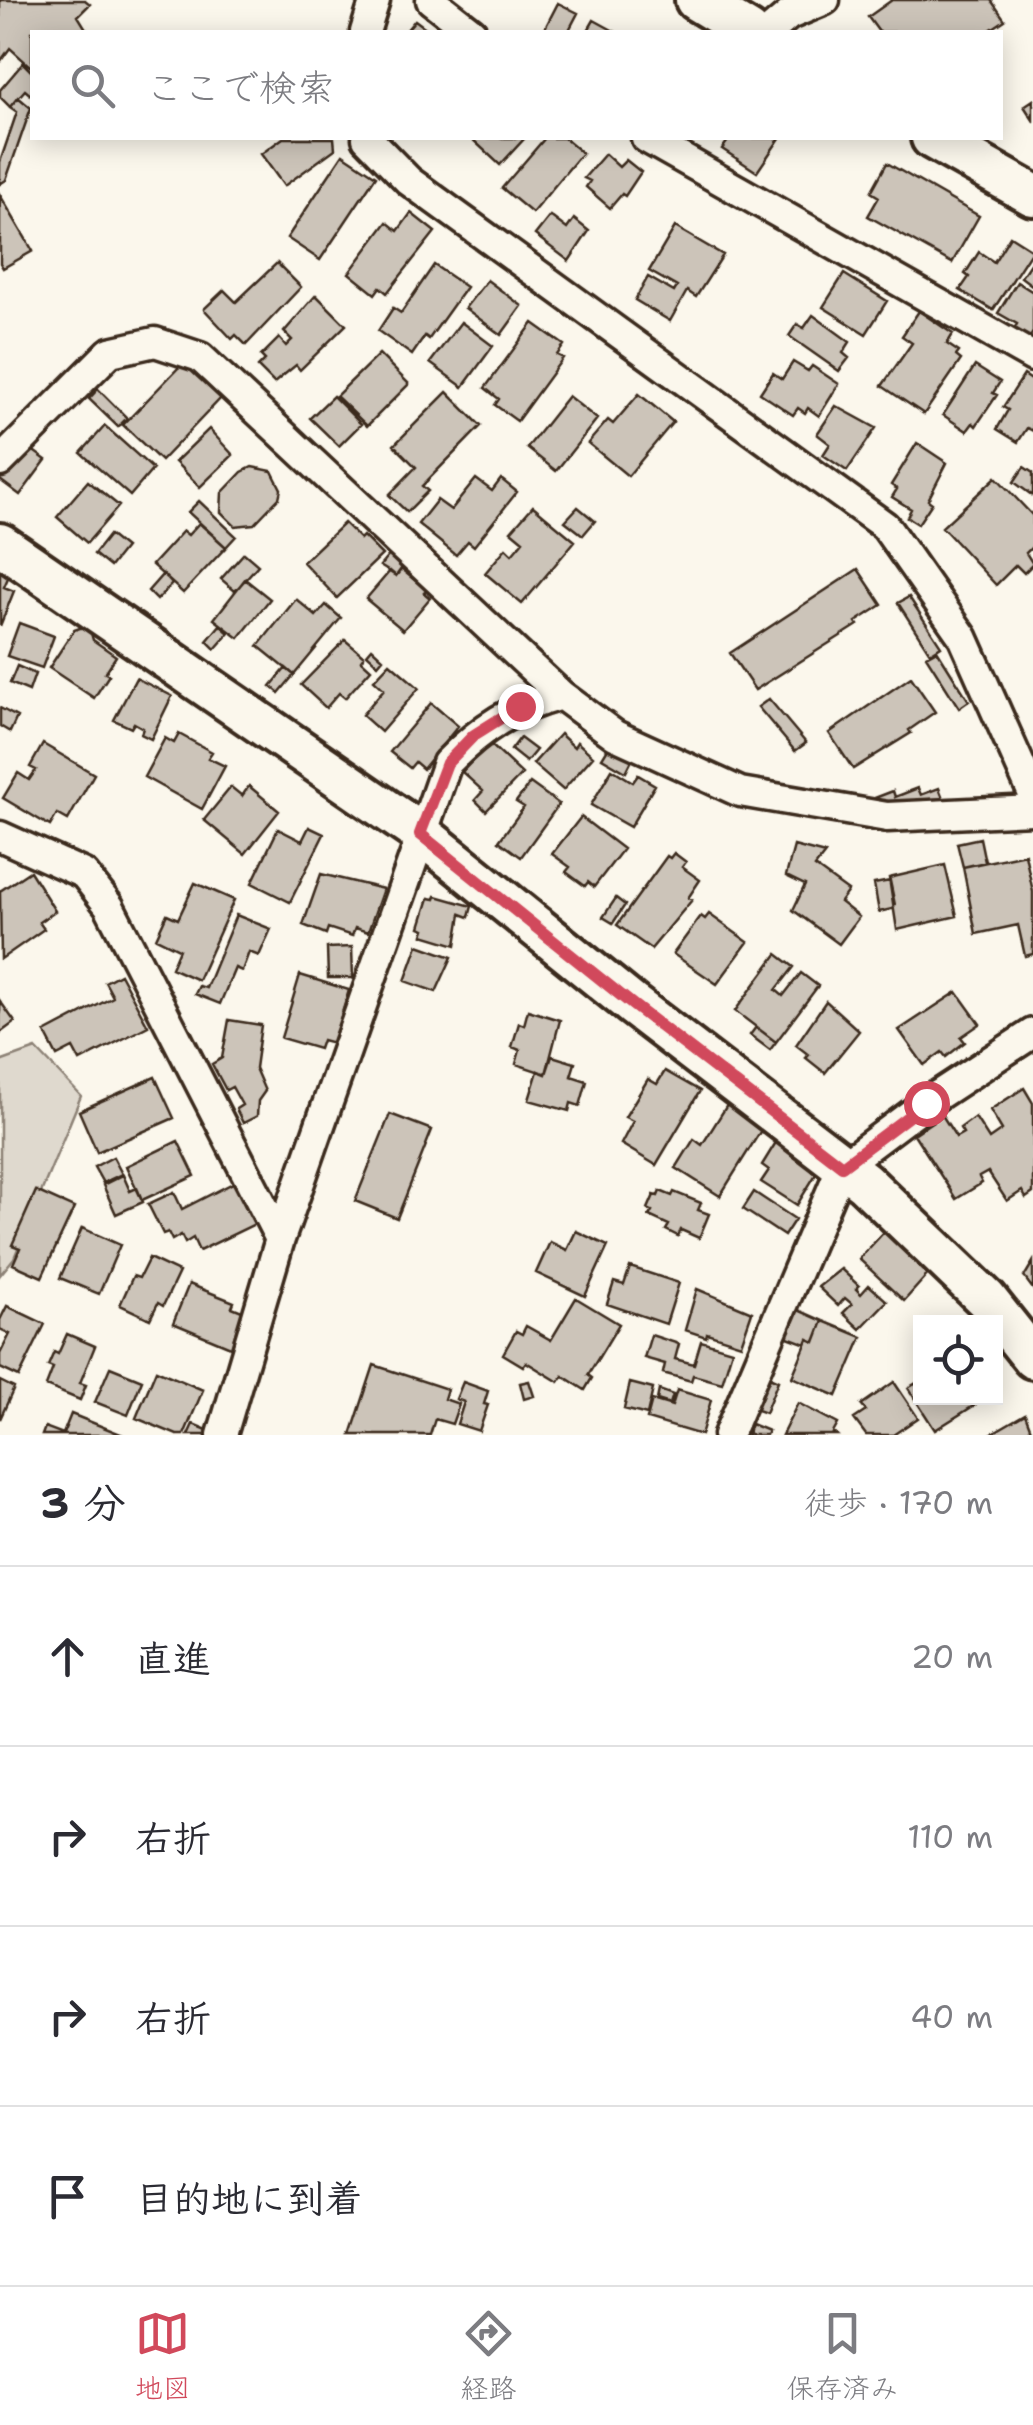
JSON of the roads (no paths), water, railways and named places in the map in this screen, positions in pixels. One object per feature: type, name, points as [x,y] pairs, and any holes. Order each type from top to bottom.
[{"type":"street","points":[[366,30],[374,0]]},
{"type":"street","points":[[431,0],[469,30]]},
{"type":"street","points":[[696,0],[747,30]]},
{"type":"street","points":[[771,30],[789,14],[825,0]]},
{"type":"street","points":[[369,140],[409,180],[886,526],[963,637],[1033,794]]},
{"type":"street","points":[[650,140],[1033,357]]},
{"type":"street","points":[[936,140],[1033,195]]},
{"type":"street","points":[[0,462],[110,352],[155,342],[200,357],[561,695],[615,735],[740,792],[887,817],[1033,810]]},
{"type":"street","points":[[0,544],[420,834],[633,1005],[864,1182],[986,1299],[1033,1358]]},
{"type":"street","points":[[222,1435],[280,1238],[447,763],[474,735],[520,706],[561,695]]},
{"type":"street","points":[[0,836],[84,874],[108,906],[280,1238]]},
{"type":"street","points":[[728,1435],[842,1166],[926,1103],[1033,1033]]}]
